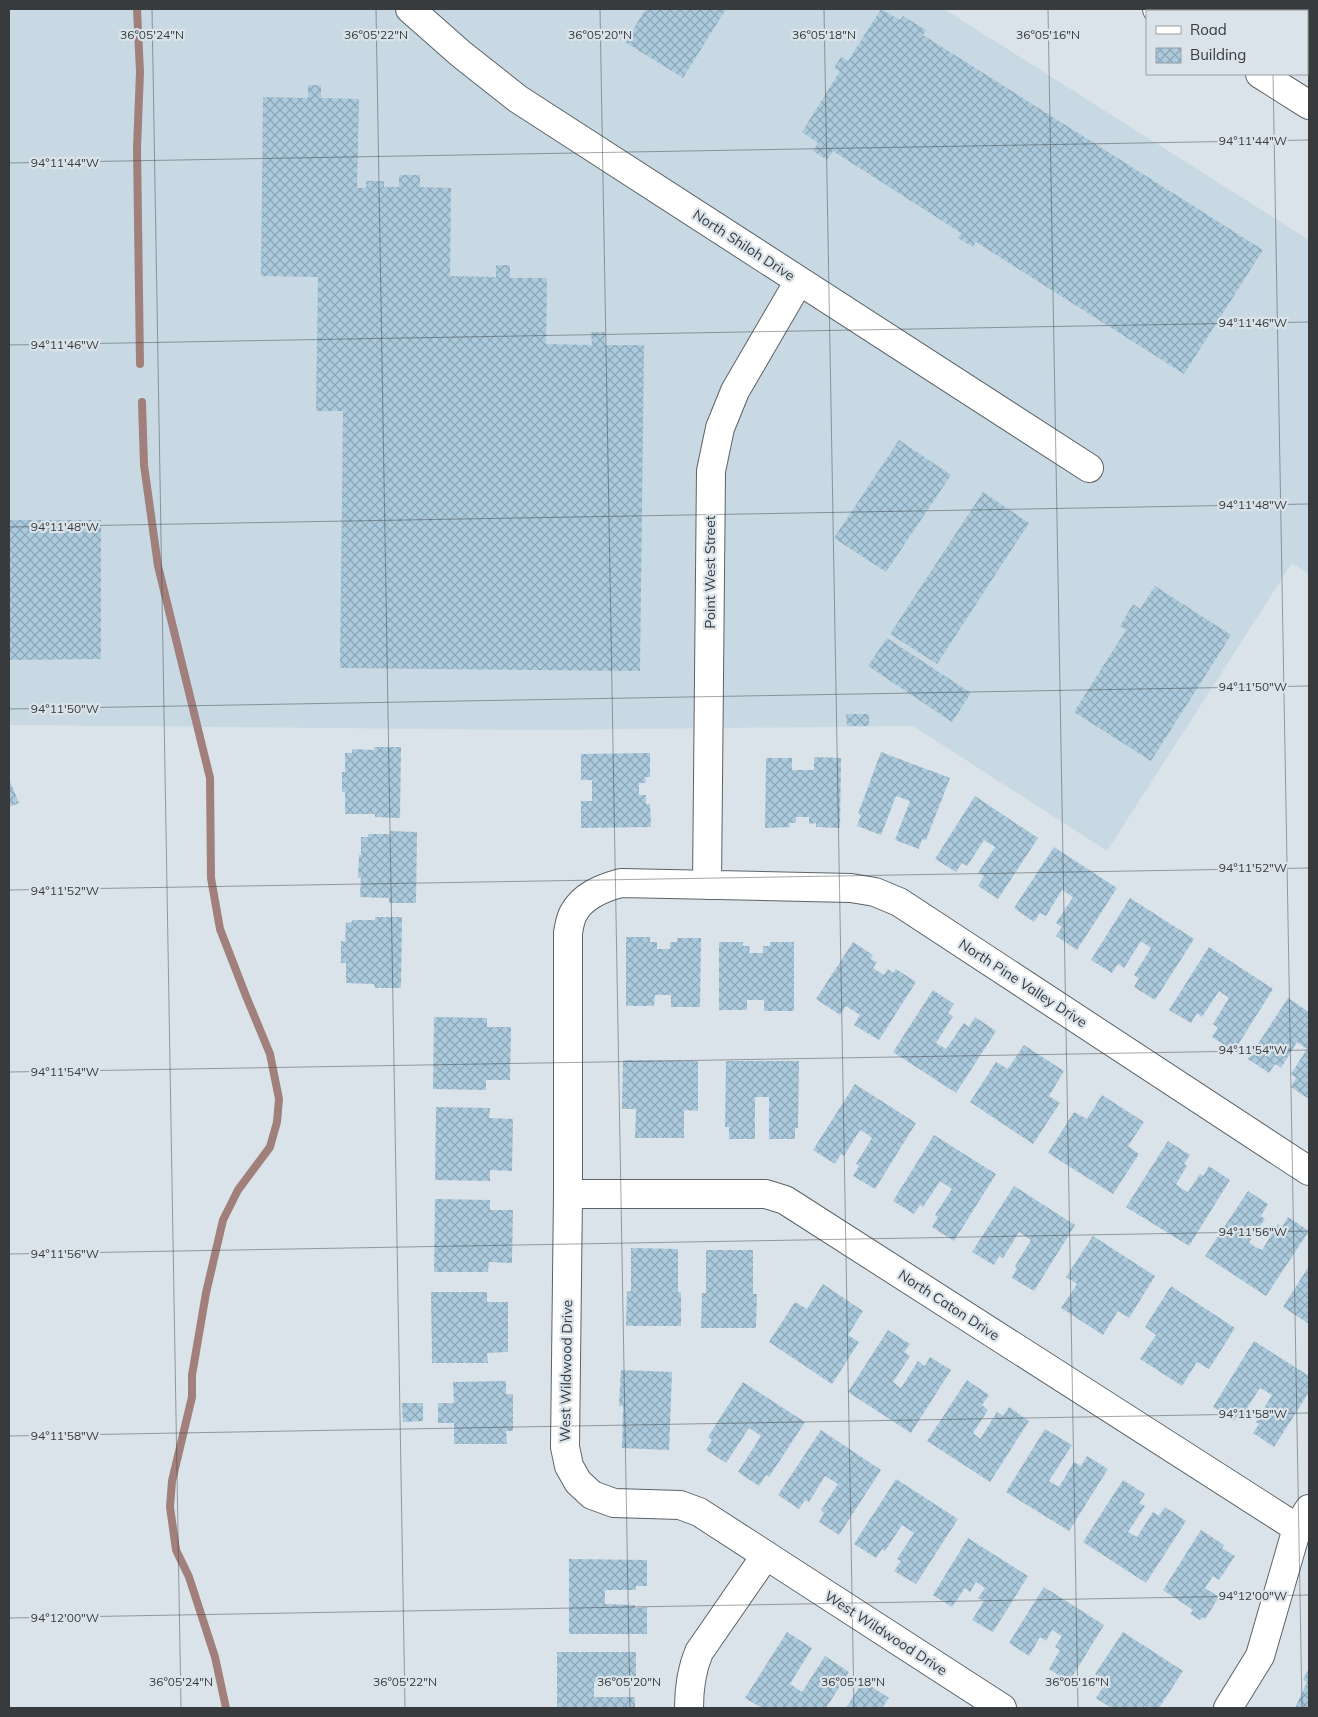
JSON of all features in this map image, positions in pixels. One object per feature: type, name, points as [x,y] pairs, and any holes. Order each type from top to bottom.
[{"type":"main road","name":"North Shiloh Drive","points":[[410,9],[461,54],[518,99],[1089,468]]},
{"type":"main road","points":[[1262,75],[1309,105]]},
{"type":"main road","name":"Point West Street","points":[[708,884],[711,471],[720,428],[735,391],[799,281]]},
{"type":"main road","name":"West Wildwood Drive","points":[[708,884],[621,883],[603,887],[586,898],[573,914],[568,933],[568,1194],[565,1447],[569,1466],[578,1482],[592,1495],[614,1502],[680,1505],[699,1512],[1002,1708]]},
{"type":"main road","name":"North Pine Valley Drive","points":[[708,884],[851,888],[874,892],[899,902],[1309,1172]]},
{"type":"main road","name":"North Caton Drive","points":[[568,1194],[766,1194],[785,1200],[1303,1519]]},
{"type":"main road","points":[[1228,1708],[1260,1656],[1303,1519]]},
{"type":"main road","points":[[689,1708],[689,1686],[692,1668],[699,1652],[766,1554]]},
{"type":"shaded area","points":[[9,9],[944,9],[1309,240],[1309,574],[1292,563],[1107,851],[913,726],[543,730],[9,725]]},
{"type":"building","points":[[646,9],[726,9],[683,78],[625,42]]},
{"type":"building","points":[[881,9],[900,20],[903,16],[926,30],[923,35],[1263,250],[1184,374],[976,242],[973,247],[958,238],[961,233],[833,151],[827,160],[813,151],[818,143],[802,132],[840,71],[834,68],[841,57],[848,61]]},
{"type":"building","points":[[308,85],[321,85],[321,98],[359,99],[357,188],[366,188],[366,181],[384,181],[384,187],[399,187],[399,175],[420,175],[420,187],[451,188],[450,276],[496,277],[496,265],[510,265],[510,278],[547,278],[546,344],[592,345],[591,332],[605,332],[605,345],[644,345],[640,671],[340,668],[343,411],[316,411],[318,277],[261,276],[263,97],[308,98]]},
{"type":"building","points":[[899,440],[951,475],[886,572],[834,538]]},
{"type":"building","points":[[983,492],[1029,523],[937,664],[890,634]]},
{"type":"building","points":[[9,520],[101,520],[101,659],[9,660]]},
{"type":"building","points":[[1155,586],[1231,635],[1151,761],[1074,712],[1126,630],[1120,626],[1133,604],[1140,609]]},
{"type":"building","points":[[887,638],[971,693],[952,722],[868,666]]},
{"type":"building","points":[[846,714],[869,714],[869,726],[847,726]]},
{"type":"building","points":[[374,747],[401,747],[400,818],[375,817],[375,814],[345,814],[345,792],[342,792],[342,772],[345,772],[345,753],[352,753],[352,749],[374,750]]},
{"type":"building","points":[[881,752],[950,778],[926,840],[922,839],[919,849],[895,840],[910,801],[896,796],[881,835],[857,826],[861,815],[858,814]]},
{"type":"building","points":[[650,753],[650,777],[645,777],[646,783],[639,783],[639,795],[646,795],[646,804],[650,804],[651,827],[581,828],[581,801],[592,801],[592,780],[581,780],[581,754]]},
{"type":"building","points":[[814,757],[841,758],[840,828],[816,827],[816,823],[809,824],[809,817],[796,817],[796,823],[789,823],[790,827],[765,828],[766,758],[792,758],[792,770],[814,770]]},
{"type":"building","points":[[9,779],[19,803],[9,807]]},
{"type":"building","points":[[975,796],[1038,838],[998,899],[978,886],[984,876],[978,873],[995,847],[984,840],[967,866],[962,863],[956,872],[935,859]]},
{"type":"building","points":[[390,831],[417,832],[416,903],[389,903],[389,898],[360,897],[361,877],[358,878],[361,837],[368,837],[368,834],[390,834]]},
{"type":"building","points":[[1054,847],[1117,888],[1077,950],[1056,936],[1062,927],[1056,923],[1073,897],[1062,890],[1046,916],[1040,913],[1034,922],[1014,908]]},
{"type":"building","points":[[1130,898],[1194,939],[1155,1000],[1134,987],[1139,978],[1134,975],[1151,948],[1141,941],[1124,968],[1118,964],[1112,973],[1091,960]]},
{"type":"building","points":[[375,917],[402,917],[401,988],[375,988],[374,984],[346,983],[346,963],[341,963],[341,941],[345,942],[346,923],[352,922],[352,920],[375,920]]},
{"type":"building","points":[[626,937],[650,937],[650,942],[657,942],[657,949],[670,949],[670,942],[677,942],[677,938],[701,938],[700,1007],[671,1007],[671,995],[655,995],[654,1006],[626,1006]]},
{"type":"building","points":[[719,942],[743,942],[743,946],[750,946],[749,953],[763,953],[763,946],[770,946],[770,942],[794,942],[794,1011],[764,1011],[764,1000],[747,1000],[747,1010],[719,1010]]},
{"type":"building","points":[[853,942],[873,955],[870,959],[877,962],[873,968],[884,975],[888,969],[893,973],[896,969],[916,982],[879,1040],[854,1025],[860,1015],[846,1006],[840,1015],[816,999]]},
{"type":"building","points":[[1209,947],[1273,989],[1234,1051],[1212,1037],[1218,1028],[1213,1024],[1229,998],[1219,991],[1202,1017],[1197,1013],[1191,1023],[1169,1010]]},
{"type":"building","points":[[933,990],[954,1004],[948,1013],[953,1016],[936,1043],[946,1049],[964,1023],[969,1027],[975,1017],[996,1031],[956,1093],[893,1052]]},
{"type":"building","points":[[1288,998],[1309,1012],[1309,1099],[1291,1087],[1296,1078],[1291,1074],[1307,1049],[1297,1042],[1281,1068],[1275,1064],[1269,1073],[1248,1059]]},
{"type":"building","points":[[434,1017],[487,1018],[487,1027],[511,1027],[510,1080],[486,1080],[486,1090],[433,1089]]},
{"type":"building","points":[[1024,1045],[1064,1071],[1049,1096],[1060,1103],[1033,1144],[970,1102],[996,1062],[1008,1069]]},
{"type":"building","points":[[623,1060],[698,1061],[698,1111],[684,1110],[684,1138],[635,1138],[636,1109],[622,1109]]},
{"type":"building","points":[[726,1061],[799,1061],[798,1128],[795,1128],[795,1139],[769,1139],[769,1097],[755,1097],[755,1139],[729,1139],[729,1127],[725,1127]]},
{"type":"building","points":[[855,1084],[916,1123],[875,1189],[853,1176],[859,1166],[856,1164],[872,1138],[867,1134],[860,1130],[844,1156],[841,1154],[835,1164],[813,1150]]},
{"type":"building","points":[[1102,1095],[1144,1122],[1128,1146],[1139,1154],[1113,1194],[1048,1153],[1074,1112],[1087,1119]]},
{"type":"building","points":[[436,1107],[490,1108],[489,1118],[513,1119],[512,1171],[490,1170],[490,1181],[435,1180]]},
{"type":"building","points":[[934,1135],[996,1174],[954,1241],[932,1227],[938,1217],[935,1215],[952,1189],[940,1181],[923,1207],[920,1205],[914,1214],[893,1201]]},
{"type":"building","points":[[1168,1141],[1190,1155],[1184,1164],[1187,1166],[1176,1184],[1182,1189],[1188,1192],[1200,1174],[1203,1176],[1209,1166],[1230,1180],[1189,1246],[1126,1207]]},
{"type":"building","points":[[1014,1186],[1075,1225],[1034,1291],[1012,1278],[1017,1268],[1015,1266],[1031,1240],[1019,1232],[1003,1258],[999,1256],[994,1265],[972,1252]]},
{"type":"building","points":[[1248,1191],[1268,1204],[1261,1216],[1265,1219],[1249,1242],[1255,1247],[1262,1250],[1278,1224],[1282,1227],[1288,1217],[1309,1231],[1266,1296],[1205,1256]]},
{"type":"building","points":[[435,1199],[490,1200],[490,1210],[513,1210],[512,1263],[489,1262],[488,1272],[434,1272]]},
{"type":"building","points":[[1093,1236],[1155,1276],[1129,1318],[1118,1311],[1103,1335],[1061,1308],[1077,1284],[1066,1277]]},
{"type":"building","points":[[631,1248],[678,1249],[678,1292],[681,1292],[681,1326],[626,1326],[627,1292],[631,1291]]},
{"type":"building","points":[[706,1250],[753,1250],[753,1294],[757,1294],[756,1328],[701,1328],[702,1293],[706,1293]]},
{"type":"building","points":[[1309,1266],[1309,1324],[1283,1307]]},
{"type":"building","points":[[823,1284],[863,1311],[848,1335],[859,1342],[832,1384],[769,1342],[795,1302],[807,1309]]},
{"type":"building","points":[[1171,1286],[1235,1328],[1209,1369],[1197,1362],[1182,1386],[1140,1359],[1156,1335],[1145,1327]]},
{"type":"building","points":[[431,1292],[487,1292],[487,1302],[508,1302],[508,1352],[487,1353],[488,1363],[432,1363]]},
{"type":"building","points":[[888,1330],[910,1344],[904,1352],[910,1356],[893,1382],[901,1388],[918,1361],[925,1366],[930,1357],[951,1370],[911,1433],[848,1392]]},
{"type":"building","points":[[1254,1341],[1309,1376],[1309,1392],[1274,1447],[1253,1433],[1259,1424],[1256,1422],[1272,1395],[1260,1388],[1243,1414],[1239,1412],[1234,1421],[1213,1407]]},
{"type":"building","points":[[621,1370],[672,1372],[669,1450],[622,1448],[623,1406],[619,1406]]},
{"type":"building","points":[[967,1380],[989,1395],[982,1405],[988,1410],[973,1433],[980,1439],[997,1412],[1003,1416],[1009,1407],[1029,1421],[990,1482],[927,1441]]},
{"type":"building","points":[[506,1381],[506,1394],[513,1394],[513,1431],[506,1431],[507,1444],[454,1444],[454,1423],[438,1423],[438,1403],[454,1403],[453,1382]]},
{"type":"building","points":[[743,1382],[805,1422],[769,1477],[766,1475],[759,1486],[738,1472],[761,1436],[749,1428],[726,1463],[706,1450],[712,1440],[708,1437]]},
{"type":"building","points":[[402,1403],[423,1403],[423,1421],[403,1422]]},
{"type":"building","points":[[1045,1429],[1072,1445],[1049,1481],[1059,1487],[1074,1462],[1081,1466],[1087,1456],[1108,1469],[1069,1531],[1006,1492]]},
{"type":"building","points":[[821,1430],[881,1470],[839,1535],[819,1522],[824,1513],[821,1510],[838,1484],[825,1476],[809,1502],[805,1500],[799,1509],[778,1495]]},
{"type":"building","points":[[896,1479],[958,1519],[916,1584],[894,1571],[901,1561],[897,1559],[914,1533],[902,1525],[885,1551],[882,1549],[876,1558],[854,1544]]},
{"type":"building","points":[[1123,1480],[1145,1494],[1139,1503],[1145,1506],[1128,1532],[1137,1537],[1153,1512],[1159,1516],[1165,1507],[1186,1521],[1146,1583],[1083,1542]]},
{"type":"building","points":[[1201,1530],[1224,1545],[1222,1548],[1235,1556],[1219,1580],[1213,1576],[1205,1588],[1219,1597],[1205,1619],[1202,1617],[1200,1620],[1190,1614],[1193,1610],[1163,1590]]},
{"type":"building","points":[[968,1538],[1028,1576],[993,1632],[972,1620],[984,1601],[978,1598],[985,1588],[976,1582],[970,1592],[965,1588],[952,1607],[933,1595]]},
{"type":"building","points":[[569,1559],[647,1560],[647,1586],[636,1586],[636,1590],[605,1590],[605,1604],[635,1605],[635,1608],[647,1607],[647,1634],[569,1634]]},
{"type":"building","points":[[1044,1587],[1104,1625],[1069,1682],[1049,1669],[1060,1650],[1055,1647],[1062,1636],[1052,1630],[1046,1641],[1040,1637],[1029,1656],[1009,1643]]},
{"type":"building","points":[[787,1632],[812,1648],[790,1684],[802,1692],[825,1656],[849,1672],[826,1708],[762,1708],[745,1698]]},
{"type":"building","points":[[1123,1632],[1183,1671],[1159,1708],[1144,1706],[1143,1708],[1111,1708],[1096,1698],[1107,1681],[1095,1674]]},
{"type":"building","points":[[557,1652],[636,1652],[636,1682],[594,1682],[594,1697],[635,1697],[635,1708],[557,1708]]},
{"type":"building","points":[[1309,1668],[1309,1708],[1295,1708],[1307,1682],[1303,1680]]},
{"type":"building","points":[[863,1681],[889,1698],[882,1708],[846,1708]]},
{"type":"waterway","points":[[137,9],[140,72],[137,148],[140,364]]},
{"type":"waterway","points":[[142,402],[144,465],[158,566],[210,778],[211,878],[220,929],[270,1054],[279,1099],[277,1122],[270,1147],[238,1190],[223,1220],[206,1293],[192,1375],[192,1397],[172,1481],[170,1507],[176,1550],[189,1577],[215,1657],[226,1708]]}]
